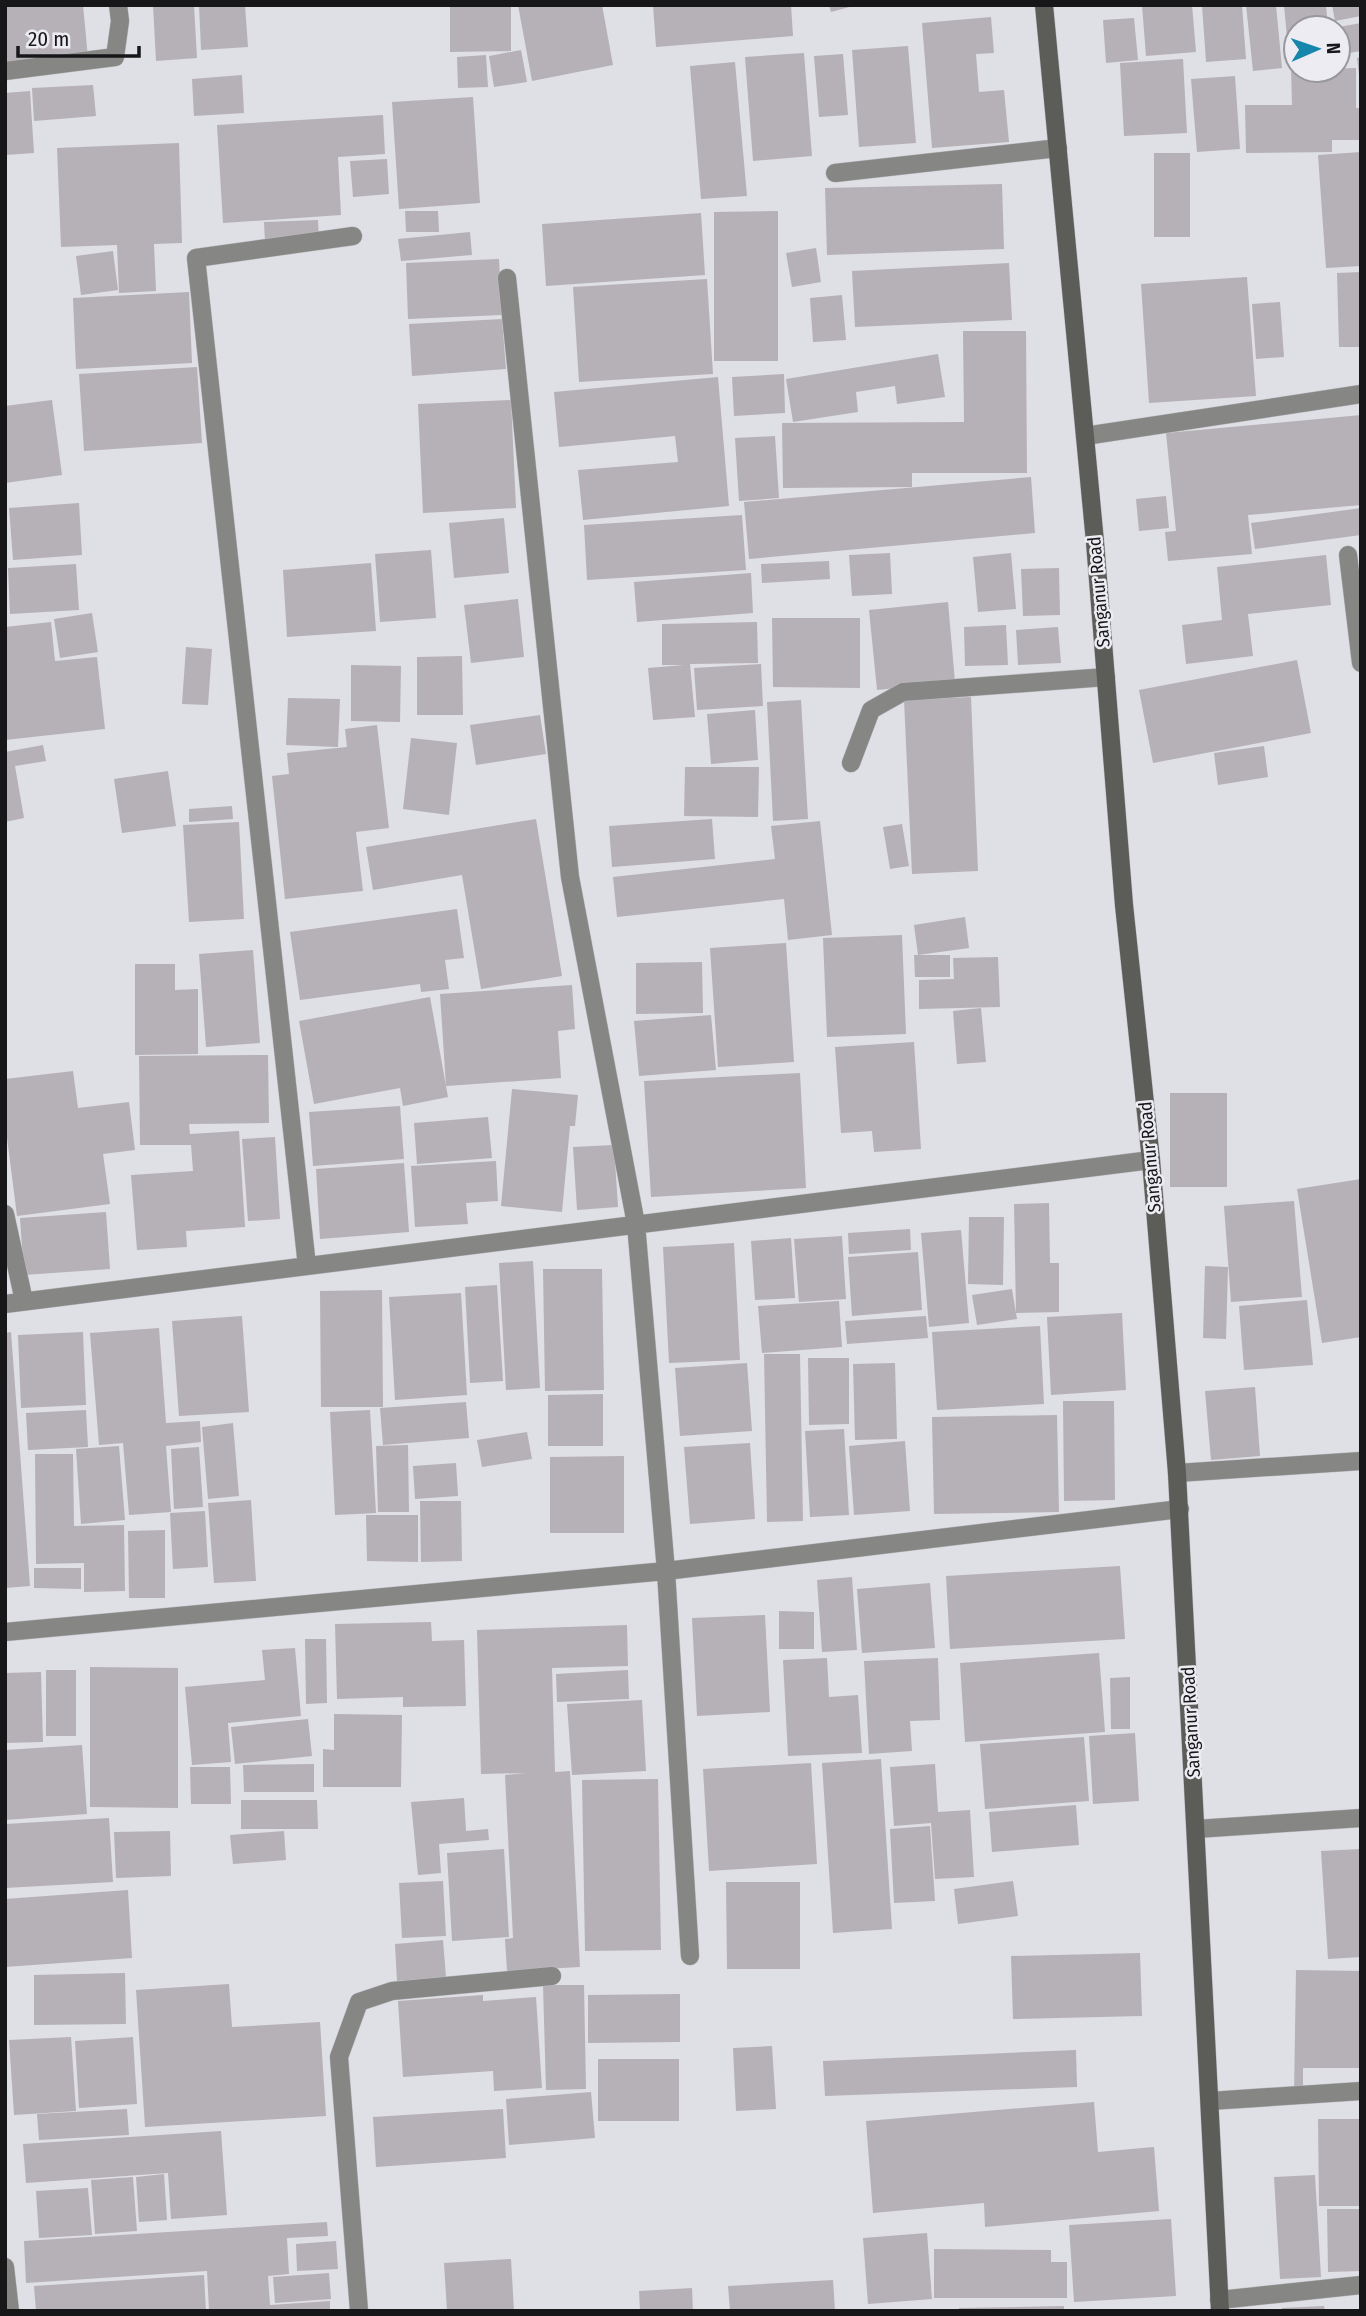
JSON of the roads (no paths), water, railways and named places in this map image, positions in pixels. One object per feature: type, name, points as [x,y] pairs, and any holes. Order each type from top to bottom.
[{"type":"main road","name":"Sanganur Road","points":[[1044,5],[1085,436],[1124,905],[1151,1160],[1180,1508],[1220,2305]]},
{"type":"street","points":[[5,71],[115,57],[120,21],[118,5]]},
{"type":"street","points":[[835,173],[1058,148]]},
{"type":"street","points":[[307,1266],[195,258],[353,236]]},
{"type":"street","points":[[507,278],[570,877],[636,1224],[666,1571],[690,1956]]},
{"type":"street","points":[[1085,436],[1361,394]]},
{"type":"street","points":[[1349,555],[1361,663]]},
{"type":"street","points":[[851,763],[871,710],[902,692],[1106,677]]},
{"type":"street","points":[[5,1304],[1151,1160]]},
{"type":"street","points":[[5,1214],[24,1301]]},
{"type":"street","points":[[1177,1473],[1361,1461]]},
{"type":"street","points":[[5,1632],[666,1571],[1180,1508]]},
{"type":"street","points":[[1196,1829],[1361,1818]]},
{"type":"street","points":[[359,2311],[339,2057],[359,2002],[392,1991],[552,1976]]},
{"type":"street","points":[[1210,2101],[1361,2091]]},
{"type":"street","points":[[5,2267],[10,2311]]},
{"type":"street","points":[[1220,2305],[1361,2285]]}]
